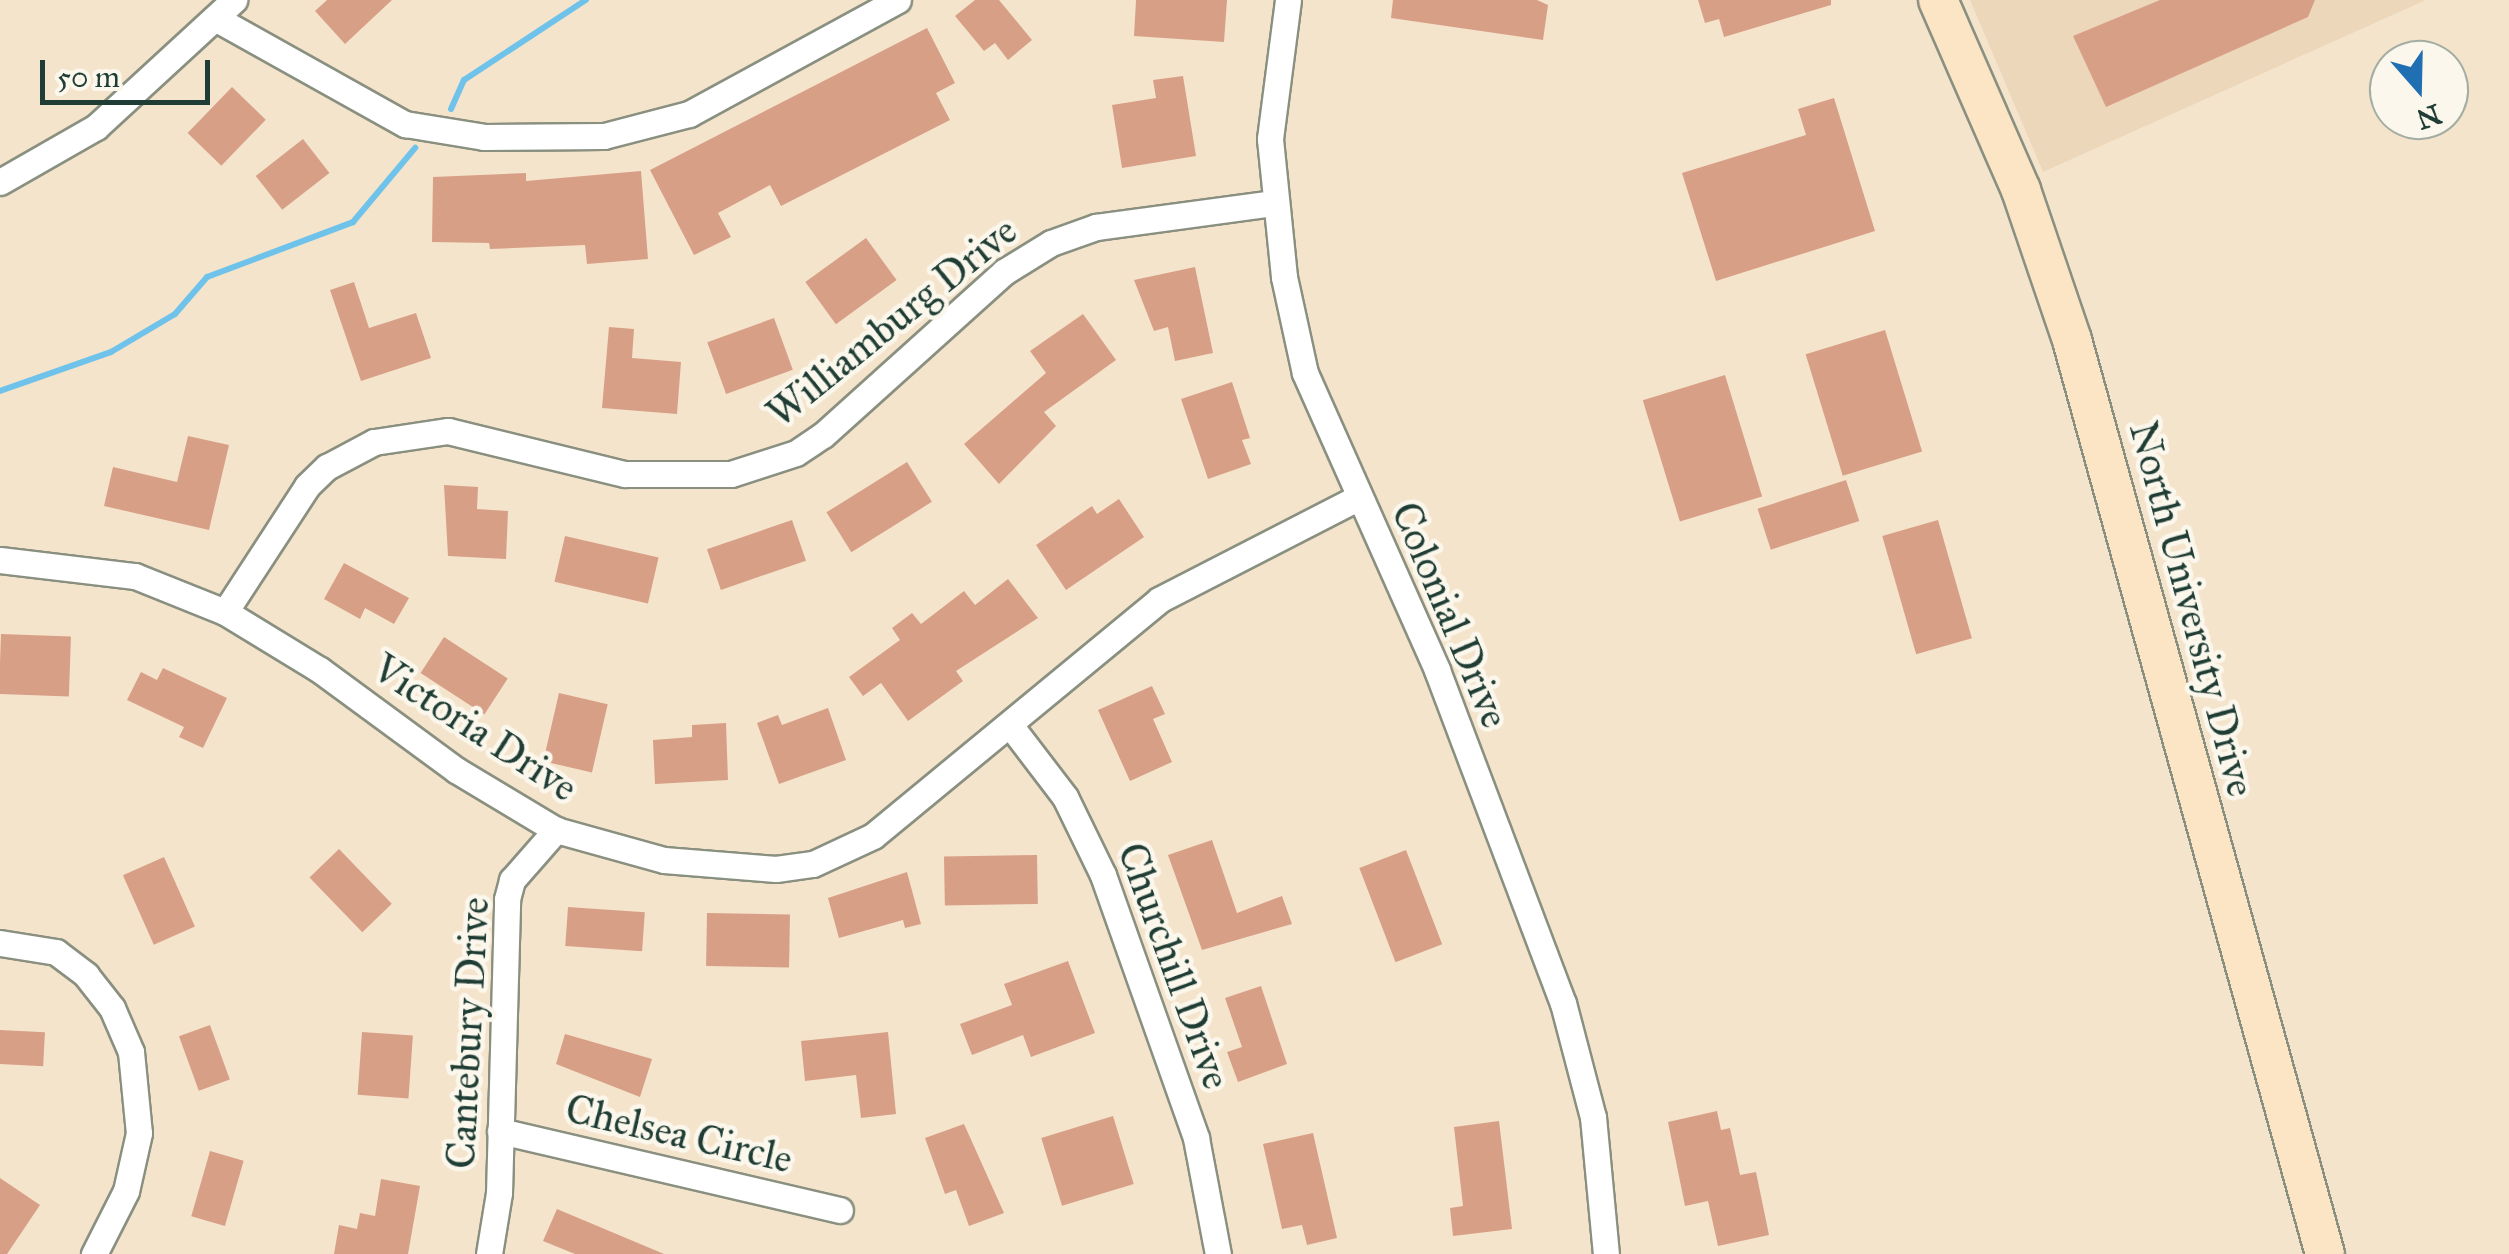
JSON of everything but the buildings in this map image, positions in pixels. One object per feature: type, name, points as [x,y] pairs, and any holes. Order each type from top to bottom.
[{"type":"main road","name":"North University Drive","points":[[1938,0],[2022,190],[2072,340],[2325,1254]]},
{"type":"street","points":[[0,182],[96,128],[224,9],[405,124],[484,137],[604,136],[689,114],[898,0]]},
{"type":"street","name":"Colonial Drive","points":[[1288,0],[1273,100],[1274,203],[1305,373],[1450,701],[1574,1038],[1592,1117],[1606,1254]]},
{"type":"street","name":"Williamburg Drive","points":[[225,612],[307,486],[326,467],[374,442],[448,431],[626,474],[731,474],[796,453],[835,426],[1004,272],[1050,243],[1096,227],[1274,203]]},
{"type":"street","name":"Victoria Drive","points":[[0,560],[135,576],[225,612],[320,670],[456,770],[556,830],[664,860],[776,868],[812,864],[873,836],[1174,590],[1358,497]]},
{"type":"street","name":"Churchill Drive","points":[[1010,725],[1066,796],[1103,875],[1196,1138],[1218,1254]]},
{"type":"street","name":"Cantebury Drive","points":[[489,1254],[500,1130],[506,899],[512,880],[556,830]]},
{"type":"street","points":[[0,944],[56,952],[86,974],[112,1008],[131,1052],[139,1133],[126,1191],[94,1254]]},
{"type":"street","name":"Chelsea Circle","points":[[500,1130],[840,1210]]},
{"type":"shaded area","points":[[1970,0],[2426,0],[2043,172]]},
{"type":"waterway","points":[[451,109],[464,80],[586,0]]},
{"type":"waterway","points":[[0,391],[111,352],[175,314],[207,277],[353,222],[415,148]]}]
